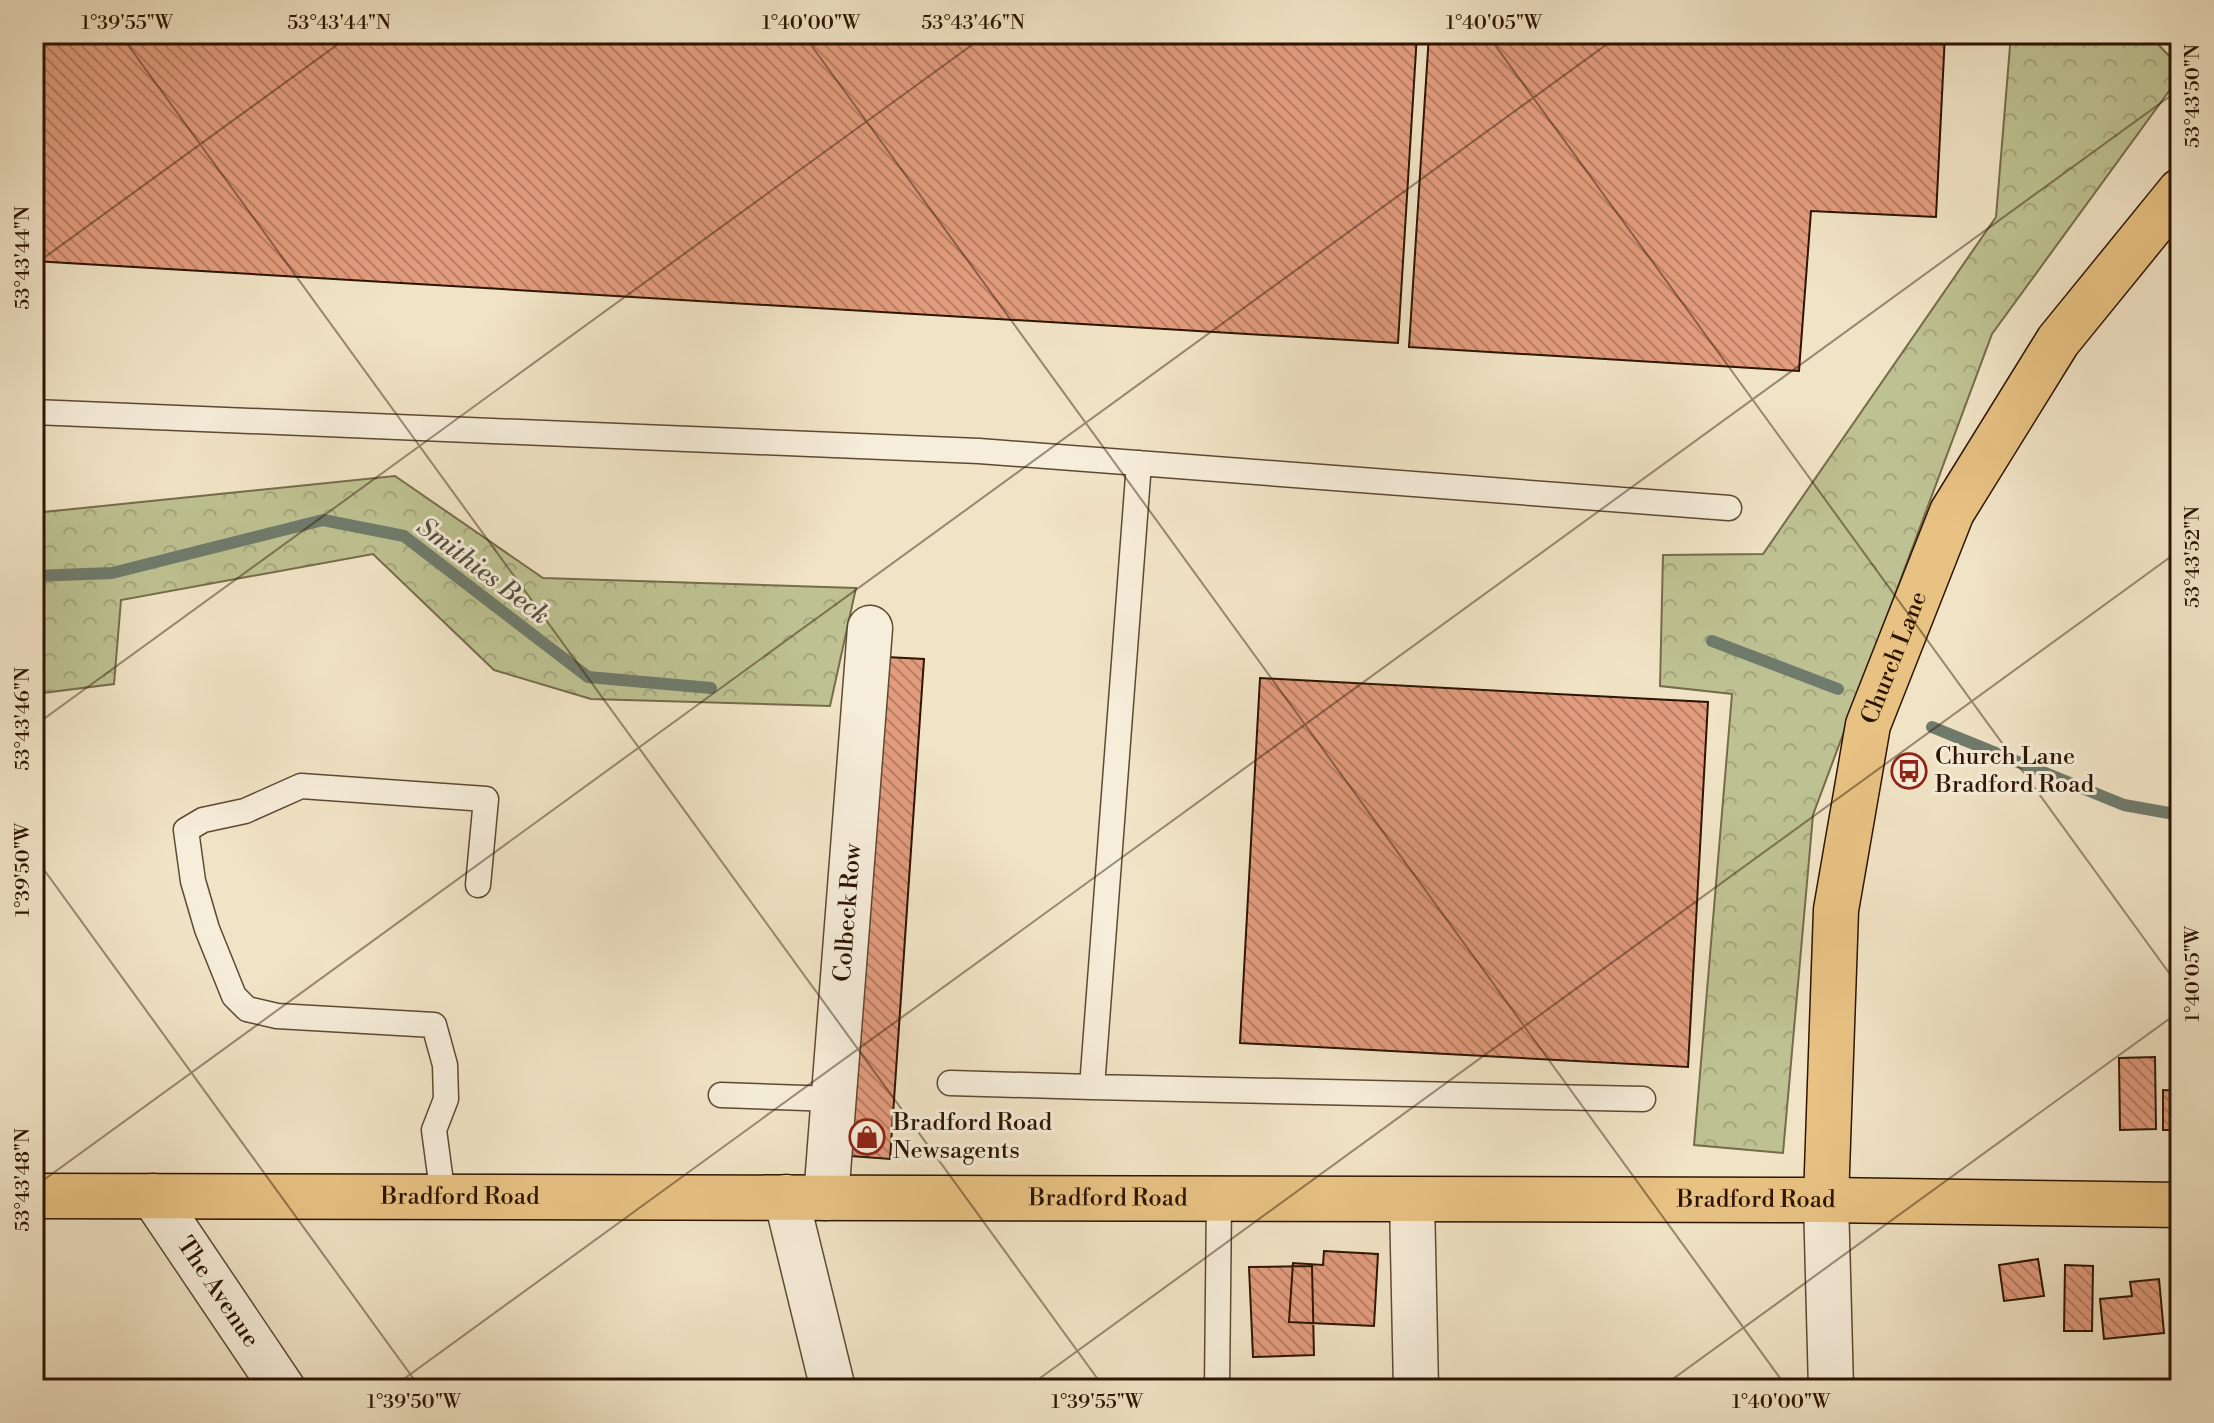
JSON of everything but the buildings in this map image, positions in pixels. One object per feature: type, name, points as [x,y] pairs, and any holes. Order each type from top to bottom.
[{"type":"main road","name":"Church Lane","points":[[1826,1200],[1836,910],[1868,725],[1952,512],[2058,341],[2179,195]]},
{"type":"main road","name":"Bradford Road","points":[[34,1196],[1826,1200],[2180,1205]]},
{"type":"street","name":"Colbeck Row","points":[[833,1389],[806,1198],[833,1099],[870,628]]},
{"type":"street","name":"The Avenue","points":[[153,1196],[283,1389]]},
{"type":"street","points":[[1412,1200],[1416,1389]]},
{"type":"street","points":[[1826,1200],[1831,1389]]},
{"type":"lane","points":[[34,412],[964,451],[1729,508]]},
{"type":"lane","points":[[1092,1087],[1139,463]]},
{"type":"lane","points":[[443,1197],[434,1130],[446,1099],[445,1065],[434,1025],[277,1016],[247,1009],[234,996],[207,929],[193,881],[186,830],[203,820],[245,811],[301,786],[486,799],[478,885]]},
{"type":"lane","points":[[950,1083],[1643,1099]]},
{"type":"lane","points":[[721,1095],[833,1099]]},
{"type":"lane","points":[[1217,1389],[1219,1199]]},
{"type":"green space","points":[[2011,34],[2148,34],[2180,67],[2180,76],[1992,334],[1813,815],[1783,1153],[1694,1145],[1732,694],[1660,686],[1663,555],[1763,554],[1996,217]]},
{"type":"green space","points":[[395,476],[543,578],[856,588],[830,706],[591,699],[494,670],[373,554],[121,600],[114,684],[34,694],[34,513]]},
{"type":"waterway","name":"Smithies Beck","points":[[34,576],[112,573],[323,520],[404,536],[588,677],[711,688]]},
{"type":"waterway","name":"Smithies Beck","points":[[1712,641],[1838,689]]},
{"type":"waterway","name":"Smithies Beck","points":[[1932,727],[2124,805],[2180,815]]},
{"type":"place","name":"Church Lane Bradford Road","points":[[1909,771]]},
{"type":"place","name":"Bradford Road Newsagents","points":[[867,1137]]}]
